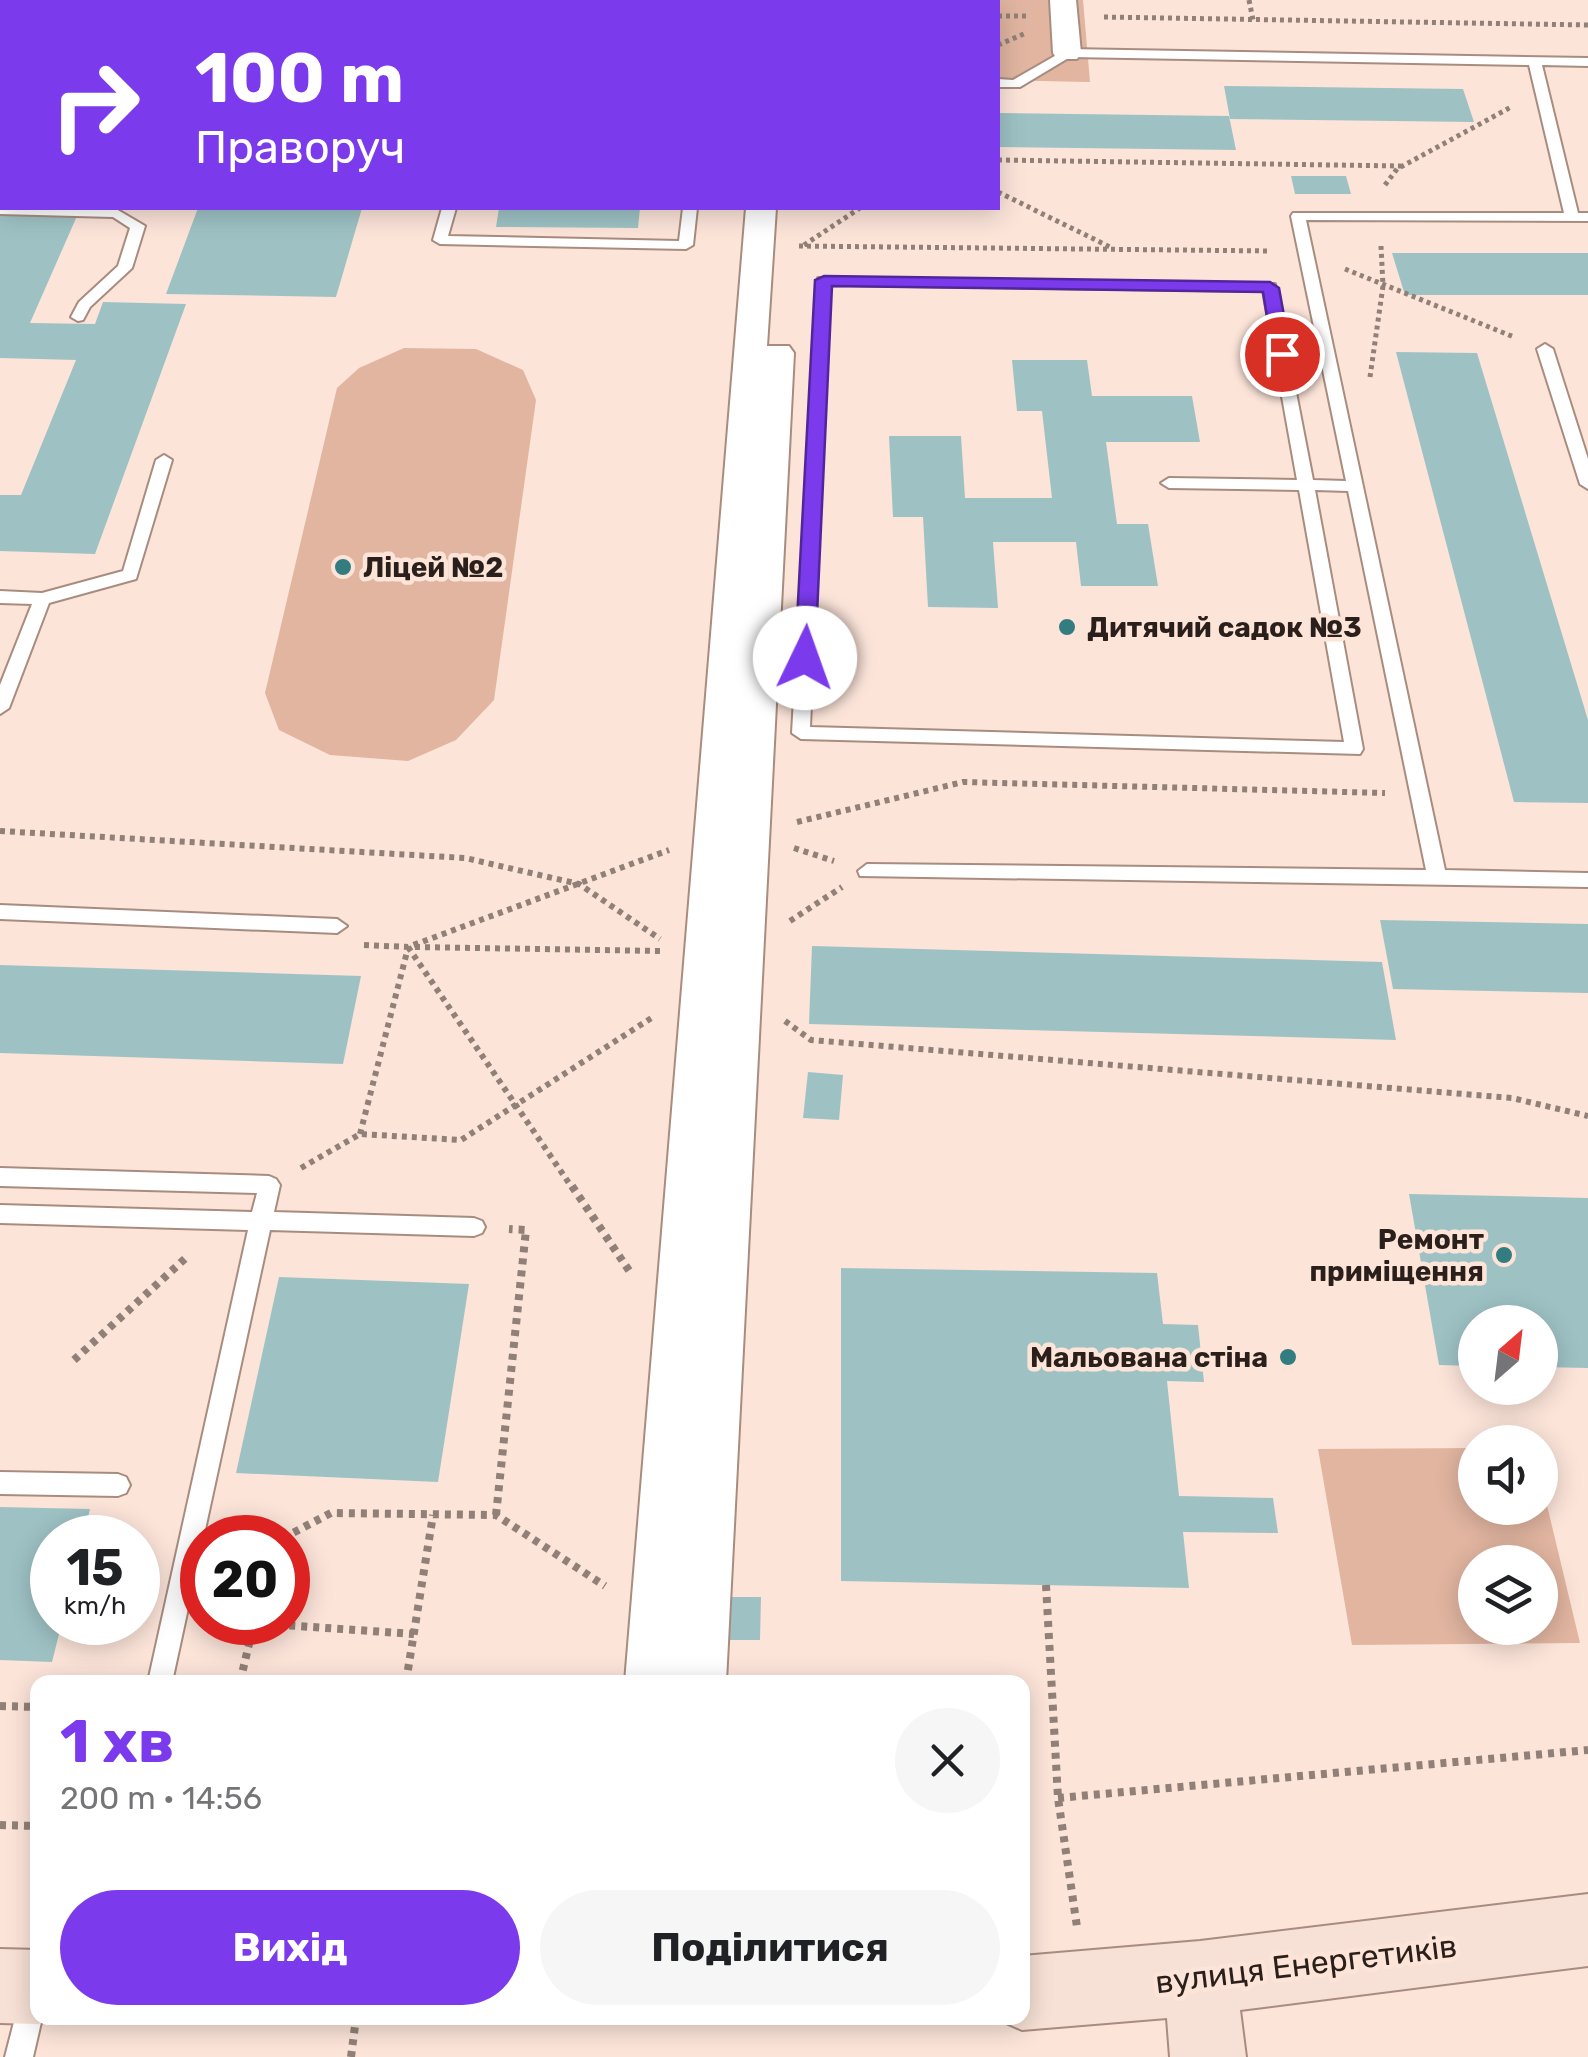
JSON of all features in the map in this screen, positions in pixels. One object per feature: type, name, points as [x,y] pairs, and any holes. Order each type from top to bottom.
[{"type":"street","points":[[1063,8],[1067,53]]},
{"type":"street","points":[[700,1675],[732,834],[761,210]]},
{"type":"street","points":[[732,834],[789,210]]},
{"type":"street","points":[[650,1675],[676,1338],[728,975]]},
{"type":"street","name":"вулиця Енергетиків","points":[[1054,1990],[1200,1978],[1588,1930]]},
{"type":"street","points":[[1200,1978],[1208,2057]]},
{"type":"lane","points":[[1000,84],[1014,84],[1067,53],[1588,62]]},
{"type":"lane","points":[[1436,877],[1298,216],[1580,218],[1540,91],[1535,62]]},
{"type":"lane","points":[[0,210],[116,213],[138,226],[125,268],[84,305],[78,317]]},
{"type":"lane","points":[[448,210],[440,240],[686,246],[690,210]]},
{"type":"lane","points":[[824,280],[1270,288],[1305,486],[1354,749],[801,733],[824,280]]},
{"type":"lane","points":[[1545,349],[1588,484]]},
{"type":"lane","points":[[0,597],[42,598],[130,575],[164,460]]},
{"type":"lane","points":[[1169,483],[1354,486]]},
{"type":"lane","points":[[0,708],[42,598]]},
{"type":"lane","points":[[867,871],[1588,880]]},
{"type":"lane","points":[[0,912],[337,926]]},
{"type":"lane","points":[[0,1178],[270,1186],[162,1675]]},
{"type":"lane","points":[[0,1214],[474,1227]]},
{"type":"lane","points":[[0,1483],[118,1485]]},
{"type":"lane","points":[[19,2057],[24,1987]]},
{"type":"path","points":[[1249,0],[1253,20]]},
{"type":"path","points":[[1063,8],[1253,20],[1588,25]]},
{"type":"path","points":[[1368,395],[1383,286],[1378,194],[1402,166],[1540,91]]},
{"type":"path","points":[[1000,160],[1402,166]]},
{"type":"path","points":[[1000,193],[1115,250]]},
{"type":"path","points":[[803,246],[857,210]]},
{"type":"path","points":[[408,947],[579,884],[732,834],[963,782],[1419,794]]},
{"type":"path","points":[[0,831],[465,858],[579,884],[678,951],[349,944],[337,926]]},
{"type":"path","points":[[732,834],[867,871]]},
{"type":"path","points":[[270,1186],[360,1134],[461,1140],[728,975],[867,871]]},
{"type":"path","points":[[408,947],[676,1338]]},
{"type":"path","points":[[360,1134],[408,947]]},
{"type":"path","points":[[728,975],[810,1040],[1512,1098],[1588,1116]]},
{"type":"path","points":[[74,1360],[227,1220]]},
{"type":"path","points":[[474,1227],[526,1230],[496,1515]]},
{"type":"path","points":[[310,1524],[332,1513],[496,1515],[654,1618]]},
{"type":"path","points":[[407,1675],[433,1516]]},
{"type":"path","points":[[1046,1585],[1058,1798],[1054,1990]]},
{"type":"path","points":[[242,1675],[254,1623],[414,1634]]},
{"type":"path","points":[[0,1706],[30,1707]]},
{"type":"path","points":[[1058,1798],[1588,1750]]},
{"type":"path","points":[[0,1825],[30,1826]]},
{"type":"path","points":[[351,2057],[355,2025]]},
{"type":"shaded area","points":[[1000,0],[1083,0],[1090,82],[1000,80]]},
{"type":"shaded area","points":[[404,348],[476,349],[523,370],[536,400],[494,700],[456,740],[408,761],[330,755],[279,730],[265,693],[337,388],[359,368]]},
{"type":"shaded area","points":[[1458,1448],[1458,1525],[1552,1525],[1557,1545],[1458,1545],[1458,1644],[1352,1645],[1318,1449]]},
{"type":"shaded area","points":[[1558,1551],[1580,1643],[1558,1643]]},
{"type":"building","points":[[1224,86],[1463,89],[1474,122],[1230,119]]},
{"type":"building","points":[[1000,113],[1229,116],[1236,150],[1000,147]]},
{"type":"building","points":[[1291,176],[1346,176],[1351,194],[1295,194]]},
{"type":"building","points":[[197,210],[361,210],[336,297],[166,294]]},
{"type":"building","points":[[499,210],[640,210],[638,228],[496,227]]},
{"type":"building","points":[[0,214],[77,216],[30,323],[95,324],[103,302],[186,304],[95,554],[0,551],[0,495],[21,495],[76,360],[0,358]]},
{"type":"building","points":[[1392,253],[1588,253],[1588,295],[1405,295]]},
{"type":"building","points":[[1396,352],[1477,353],[1588,720],[1588,803],[1514,802]]},
{"type":"building","points":[[1012,360],[1087,360],[1092,396],[1192,396],[1200,442],[1106,442],[1117,524],[1148,524],[1158,586],[1081,586],[1076,542],[993,542],[998,608],[928,607],[923,517],[893,517],[889,436],[961,436],[965,498],[1052,498],[1042,411],[1017,411]]},
{"type":"building","points":[[1380,920],[1588,924],[1588,993],[1393,989]]},
{"type":"building","points":[[812,946],[1382,962],[1396,1040],[809,1024]]},
{"type":"building","points":[[0,965],[361,976],[343,1064],[0,1053]]},
{"type":"building","points":[[808,1072],[843,1075],[839,1120],[803,1118]]},
{"type":"building","name":"Ремонт приміщення","points":[[1409,1194],[1588,1198],[1588,1368],[1558,1367],[1558,1305],[1458,1305],[1458,1366],[1439,1365]]},
{"type":"building","points":[[841,1268],[1157,1273],[1163,1324],[1198,1325],[1204,1382],[1167,1381],[1179,1496],[1273,1498],[1278,1533],[1183,1532],[1189,1588],[841,1581]]},
{"type":"building","points":[[279,1277],[469,1284],[438,1482],[236,1473]]},
{"type":"building","points":[[0,1507],[90,1509],[89,1515],[30,1515],[30,1645],[56,1645],[52,1662],[0,1660]]},
{"type":"building","points":[[724,1597],[761,1597],[760,1640],[722,1640]]},
{"type":"place","name":"Ліцей №2","points":[[343,567]]},
{"type":"place","name":"Дитячий садок №3","points":[[1067,627]]},
{"type":"place","name":"Ремонт приміщення","points":[[1504,1255]]},
{"type":"place","name":"Мальована стіна","points":[[1288,1357]]},
{"type":"route","points":[[805,658],[824,280],[1270,288],[1282,354]]}]
